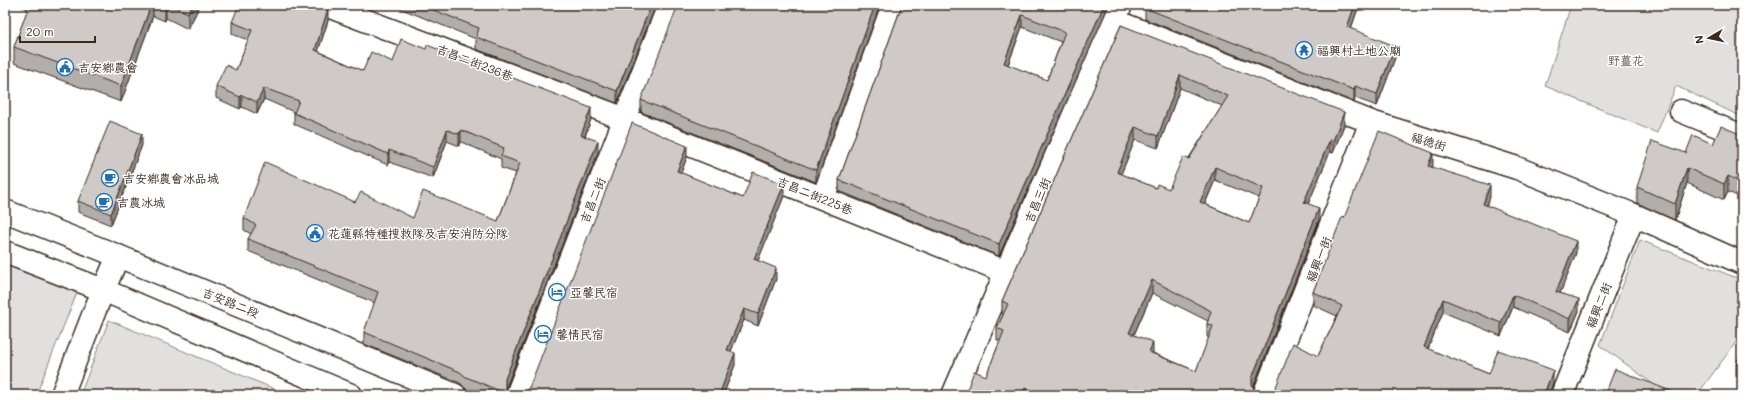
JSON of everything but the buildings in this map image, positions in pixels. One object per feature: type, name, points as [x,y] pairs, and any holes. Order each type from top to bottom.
[{"type":"street","name":"吉昌二街236巷","points":[[325,5],[624,119]]},
{"type":"street","name":"吉昌二街","points":[[517,395],[669,5]]},
{"type":"street","points":[[823,198],[893,5]]},
{"type":"street","name":"福德街","points":[[1118,13],[1371,122],[1517,168],[1634,215],[1742,263]]},
{"type":"street","name":"吉昌三街","points":[[953,395],[1118,13]]},
{"type":"street","points":[[1681,111],[1742,136]]},
{"type":"street","name":"吉昌二街225巷","points":[[624,119],[1006,272]]},
{"type":"street","name":"福興一街","points":[[1264,395],[1371,122]]},
{"type":"street","name":"吉安路二段","points":[[5,211],[455,395]]},
{"type":"street","name":"福興二街","points":[[1562,395],[1634,215]]},
{"type":"street","points":[[5,252],[103,290],[351,395]]},
{"type":"street","points":[[62,395],[103,290],[118,256]]},
{"type":"green space","name":"野薑花","points":[[1571,5],[1742,5],[1742,117],[1676,86],[1657,133],[1545,86]]},
{"type":"green space","points":[[1640,240],[1742,280],[1742,334],[1697,395],[1668,395],[1600,345]]},
{"type":"green space","points":[[5,261],[78,290],[36,395],[5,395]]},
{"type":"green space","points":[[109,320],[289,395],[80,395]]},
{"type":"place","name":"福興村土地公廟","points":[[1304,50]]},
{"type":"place","name":"吉安鄉農會","points":[[65,67]]},
{"type":"place","name":"吉安鄉農會冰品城","points":[[110,178]]},
{"type":"place","name":"吉農冰城","points":[[104,202]]},
{"type":"place","name":"花蓮縣特種搜救隊及吉安消防分隊","points":[[315,233]]},
{"type":"place","name":"亞馨民宿","points":[[557,292]]},
{"type":"place","name":"馨情民宿","points":[[543,334]]}]
